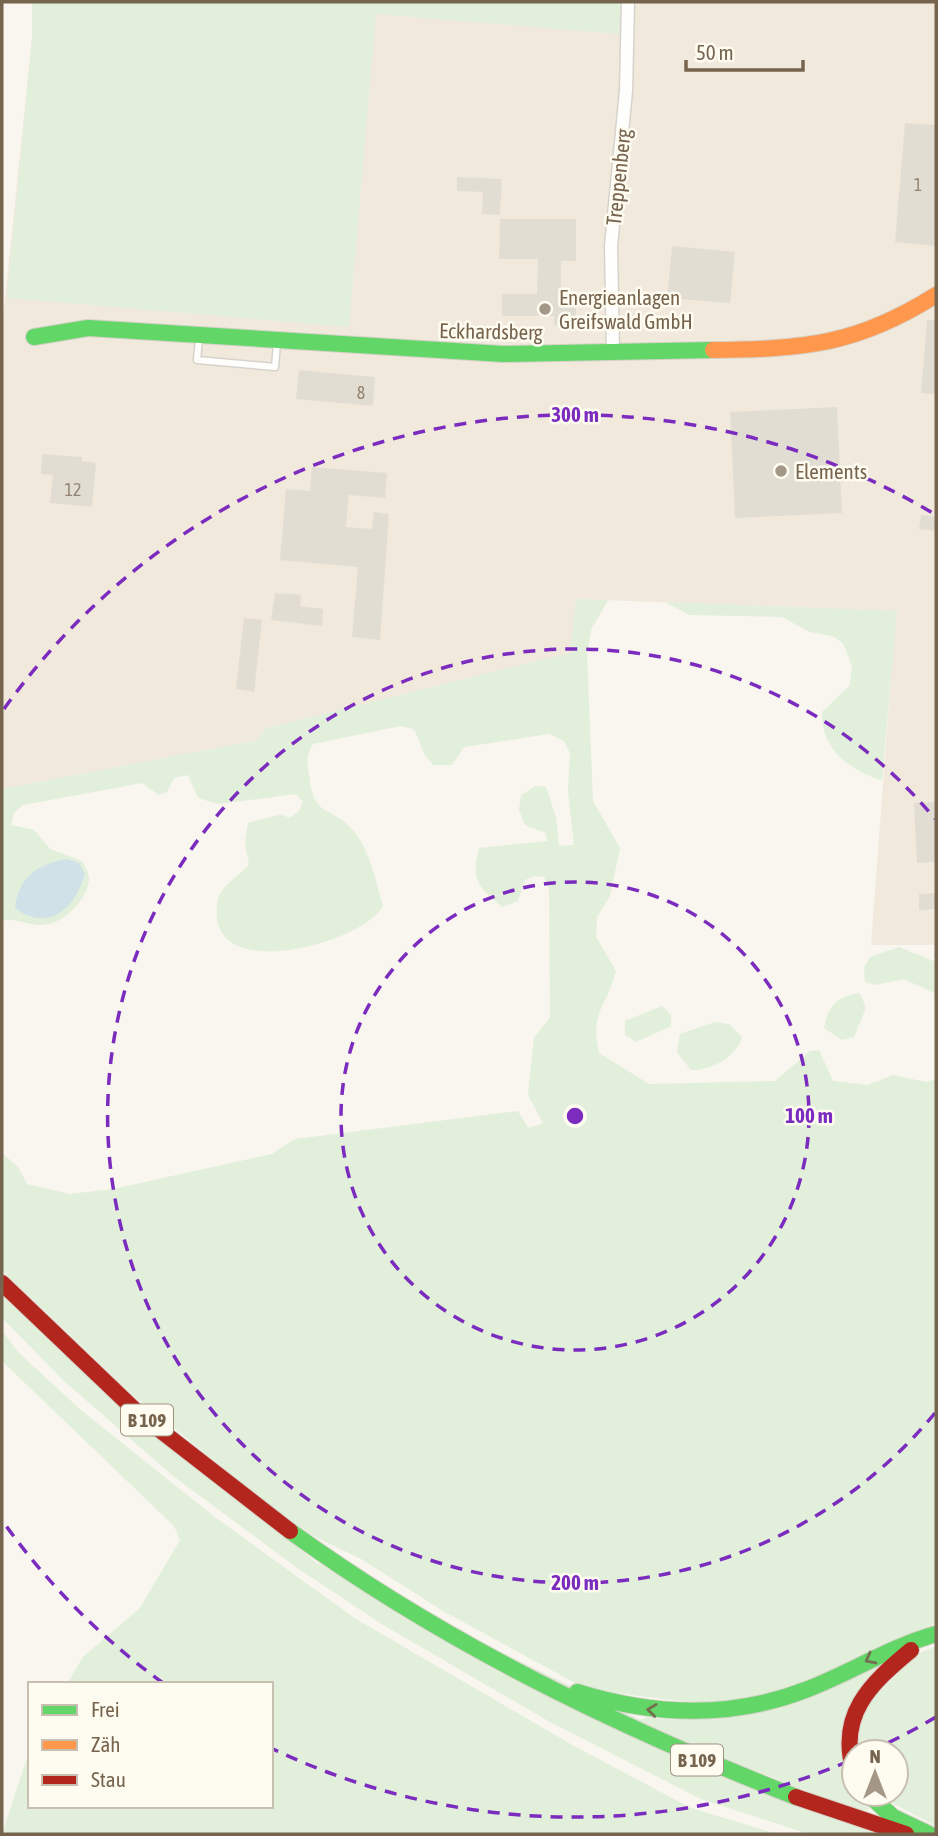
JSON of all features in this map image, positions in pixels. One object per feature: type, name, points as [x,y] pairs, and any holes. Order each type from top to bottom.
[{"type":"main road","name":"Eckhardsberg","points":[[34,337],[88,328],[503,354],[819,346],[873,332],[936,295]]},
{"type":"main road","name":"B 109","points":[[2,1283],[137,1413],[280,1525],[349,1574],[580,1707],[674,1751],[832,1812],[906,1834]]},
{"type":"main road","points":[[498,1662],[627,1706],[698,1713],[775,1701],[839,1676],[885,1651],[935,1634]]},
{"type":"main road","points":[[850,1738],[855,1710],[863,1695],[887,1669],[935,1634]]},
{"type":"main road","points":[[883,1808],[893,1817],[929,1834]]},
{"type":"street","name":"Treppenberg","points":[[613,353],[611,246],[626,91],[628,2]]},
{"type":"lane","points":[[200,334],[197,360],[275,367],[278,340]]},
{"type":"shaded area","points":[[32,2],[936,2],[936,945],[871,945],[896,611],[577,599],[571,653],[266,728],[258,740],[2,789],[2,327],[32,39]]},
{"type":"shaded area","points":[[67,859],[79,863],[85,874],[67,907],[59,914],[38,918],[15,908],[20,888],[31,874],[56,861]]},
{"type":"green space","points":[[32,2],[621,2],[619,34],[376,14],[349,327],[7,298],[32,39]]},
{"type":"green space","points":[[576,599],[608,600],[591,630],[587,653],[593,801],[620,848],[610,896],[597,917],[596,937],[616,971],[600,1010],[596,1028],[599,1053],[649,1084],[775,1081],[810,1051],[819,1050],[833,1081],[868,1085],[893,1075],[926,1082],[936,1079],[936,1623],[837,1669],[725,1706],[588,1690],[443,1611],[361,1559],[312,1535],[272,1507],[132,1394],[2,1270],[2,1153],[18,1167],[27,1184],[69,1194],[113,1189],[272,1154],[295,1139],[518,1111],[528,1128],[543,1123],[528,1095],[534,1038],[550,1017],[549,888],[544,877],[534,876],[525,880],[518,901],[502,907],[478,882],[476,868],[479,848],[547,841],[546,833],[525,825],[519,810],[521,795],[536,786],[546,787],[556,817],[559,846],[574,845],[568,791],[570,753],[564,741],[549,734],[464,747],[452,765],[433,765],[425,755],[414,729],[401,726],[313,744],[308,762],[314,798],[324,810],[345,822],[359,838],[372,866],[383,906],[370,919],[350,932],[295,949],[267,951],[243,948],[225,937],[217,912],[221,892],[249,865],[245,842],[248,823],[281,814],[289,818],[299,811],[303,802],[296,794],[218,804],[198,798],[188,775],[174,778],[167,792],[159,795],[142,783],[23,805],[14,813],[11,825],[34,830],[50,849],[82,861],[89,877],[80,902],[66,916],[41,925],[2,921],[2,789],[258,740],[266,728],[570,653]]},
{"type":"green space","points":[[665,602],[897,611],[882,781],[848,764],[826,737],[822,712],[850,685],[852,666],[843,643],[832,636],[810,632],[782,617],[689,615]]},
{"type":"green space","points":[[899,947],[936,962],[936,994],[904,979],[875,985],[865,982],[864,968],[870,957]]},
{"type":"green space","points":[[860,993],[866,1008],[854,1037],[842,1040],[824,1028],[828,1013],[839,1000]]},
{"type":"green space","points":[[662,1006],[671,1015],[671,1026],[636,1042],[625,1035],[625,1021]]},
{"type":"green space","points":[[715,1022],[729,1024],[742,1037],[739,1044],[735,1051],[722,1061],[706,1068],[691,1070],[677,1052],[680,1034]]},
{"type":"green space","points":[[2,1296],[315,1562],[876,1834],[809,1834],[701,1799],[550,1722],[385,1626],[297,1568],[172,1475],[64,1381],[2,1318]]},
{"type":"green space","points":[[2,1330],[17,1351],[82,1411],[216,1518],[356,1619],[574,1746],[691,1808],[777,1834],[2,1834],[28,1755],[28,1808],[273,1808],[273,1682],[68,1682],[83,1657],[140,1608],[180,1540],[174,1526],[2,1361]]},
{"type":"green space","points":[[936,1646],[936,1826],[902,1808],[910,1808],[910,1738],[858,1738],[862,1709],[918,1654]]},
{"type":"green space","points":[[888,1656],[860,1688],[857,1738],[840,1738],[840,1804],[635,1723],[647,1717],[664,1719]]},
{"type":"green space","points":[[849,1808],[870,1808],[862,1813]]},
{"type":"building","points":[[905,123],[936,125],[936,246],[895,242]]},
{"type":"building","points":[[457,177],[502,179],[500,215],[482,214],[483,192],[457,191]]},
{"type":"building","points":[[500,219],[576,219],[576,261],[561,261],[561,300],[576,301],[576,325],[554,325],[554,316],[502,316],[502,294],[537,294],[538,259],[499,259]]},
{"type":"building","points":[[672,246],[735,252],[730,303],[667,298]]},
{"type":"building","points":[[927,320],[936,320],[936,394],[921,393]]},
{"type":"building","points":[[299,370],[375,377],[373,406],[296,399]]},
{"type":"building","points":[[837,407],[842,513],[735,518],[730,412]]},
{"type":"building","points":[[42,454],[82,457],[82,461],[96,463],[92,507],[50,503],[53,475],[41,474]]},
{"type":"building","points":[[312,467],[387,473],[385,498],[349,495],[346,527],[372,529],[374,512],[389,514],[380,640],[352,637],[358,567],[280,560],[286,489],[310,491]]},
{"type":"building","points":[[921,515],[936,517],[936,531],[919,529]]},
{"type":"building","points":[[275,593],[301,595],[300,606],[323,609],[322,626],[271,620]]},
{"type":"building","points":[[244,618],[262,620],[254,692],[236,689]]},
{"type":"building","points":[[936,802],[936,862],[917,863],[914,803]]},
{"type":"building","points":[[936,893],[936,909],[919,910],[919,894]]},
{"type":"traffic: fast","points":[[34,337],[88,328],[503,354],[713,350]]},
{"type":"traffic: fast","points":[[290,1531],[410,1610],[535,1680],[664,1742],[796,1797]]},
{"type":"traffic: fast","points":[[577,1692],[664,1710],[693,1711],[751,1706],[808,1689],[936,1634]]},
{"type":"traffic: fast","points":[[883,1808],[893,1817],[929,1834]]},
{"type":"traffic: slow","points":[[713,350],[775,348],[829,341],[881,325],[936,295]]},
{"type":"traffic: jam","points":[[2,1283],[138,1413],[290,1531]]},
{"type":"traffic: jam","points":[[850,1738],[854,1717],[870,1689],[911,1650]]},
{"type":"traffic: jam","points":[[796,1797],[906,1834]]},
{"type":"place","name":"Energieanlagen Greifswald GmbH","points":[[545,309]]},
{"type":"place","name":"Elements","points":[[781,471]]}]
